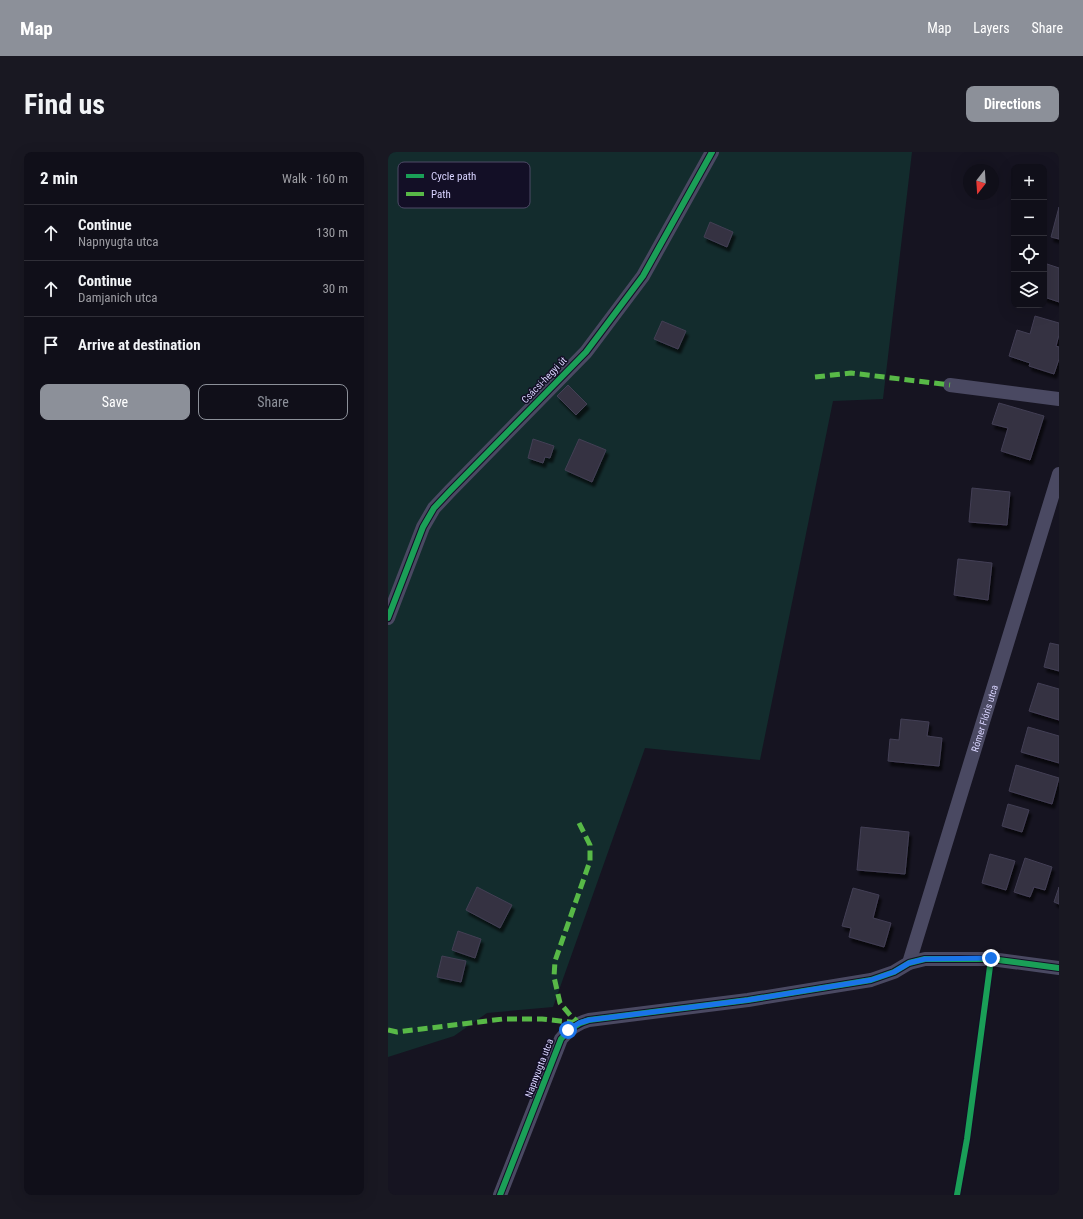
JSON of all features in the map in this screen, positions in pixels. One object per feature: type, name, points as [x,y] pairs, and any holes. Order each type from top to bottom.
[{"type":"street","name":"Csácsi-hegyi út","points":[[388,618],[424,527],[434,508],[586,352],[643,276],[712,152]]},
{"type":"street","points":[[950,386],[1059,399]]},
{"type":"street","name":"Rómer Flóris utca","points":[[909,963],[1059,474]]},
{"type":"street","name":"Napnyugta utca","points":[[500,1195],[561,1039],[568,1030],[579,1023],[589,1020],[748,1000],[871,980],[894,972],[909,963],[925,959],[991,958],[1059,968]]},
{"type":"green space","points":[[388,152],[912,152],[883,399],[833,401],[760,760],[645,748],[553,1007],[487,1013],[454,1036],[388,1057]]},
{"type":"building","points":[[1059,207],[1059,239],[1051,237]]},
{"type":"building","points":[[710,222],[733,232],[727,247],[704,237]]},
{"type":"building","points":[[1047,264],[1059,268],[1059,302],[1047,298]]},
{"type":"building","points":[[1035,316],[1059,323],[1059,335],[1056,346],[1059,347],[1059,359],[1054,374],[1029,366],[1030,363],[1009,356],[1017,330],[1030,334]]},
{"type":"building","points":[[662,321],[686,331],[678,349],[654,339]]},
{"type":"building","points":[[568,385],[587,404],[576,415],[557,396]]},
{"type":"building","points":[[999,403],[1044,416],[1030,460],[1001,451],[1008,428],[992,424]]},
{"type":"building","points":[[533,439],[554,446],[550,458],[545,457],[543,463],[528,458]]},
{"type":"building","points":[[579,439],[606,450],[592,482],[565,470]]},
{"type":"building","points":[[972,488],[1010,492],[1007,525],[969,522]]},
{"type":"building","points":[[958,559],[992,563],[988,600],[954,595]]},
{"type":"building","points":[[1050,643],[1059,645],[1059,671],[1044,667]]},
{"type":"building","points":[[1038,683],[1059,689],[1059,720],[1029,711]]},
{"type":"building","points":[[901,719],[929,722],[927,736],[942,738],[939,766],[888,761],[890,739],[899,740]]},
{"type":"building","points":[[1028,727],[1059,736],[1059,763],[1021,752]]},
{"type":"building","points":[[1016,765],[1059,778],[1052,804],[1009,791]]},
{"type":"building","points":[[1008,804],[1029,810],[1022,832],[1002,826]]},
{"type":"building","points":[[861,827],[909,832],[905,874],[857,870]]},
{"type":"building","points":[[990,854],[1015,861],[1006,890],[982,883]]},
{"type":"building","points":[[1025,858],[1052,867],[1045,890],[1034,887],[1030,897],[1014,892]]},
{"type":"building","points":[[477,887],[512,905],[500,928],[466,910]]},
{"type":"building","points":[[1059,887],[1059,904],[1054,902]]},
{"type":"building","points":[[853,888],[879,895],[873,918],[891,923],[884,947],[849,937],[851,928],[842,926]]},
{"type":"building","points":[[458,931],[481,939],[475,958],[452,950]]},
{"type":"building","points":[[442,956],[466,961],[461,982],[437,977]]},
{"type":"marked path","points":[[815,377],[851,373],[950,385]]},
{"type":"marked path","points":[[579,823],[590,845],[590,861],[555,961],[554,977],[560,1003],[579,1023]]},
{"type":"marked path","points":[[388,1030],[397,1032],[503,1019],[542,1019],[579,1023]]},
{"type":"cycle path","points":[[388,618],[423,527],[434,508],[586,352],[643,276],[712,152]]},
{"type":"cycle path","points":[[500,1195],[561,1039],[570,1029],[581,1023],[589,1020],[748,1000],[871,980],[894,972],[909,963],[925,959],[991,959],[1059,968]]},
{"type":"cycle path","points":[[957,1195],[967,1139],[991,959]]},
{"type":"route","points":[[568,1030],[579,1023],[589,1020],[748,1000],[871,980],[894,972],[909,963],[925,959],[991,958]]}]
